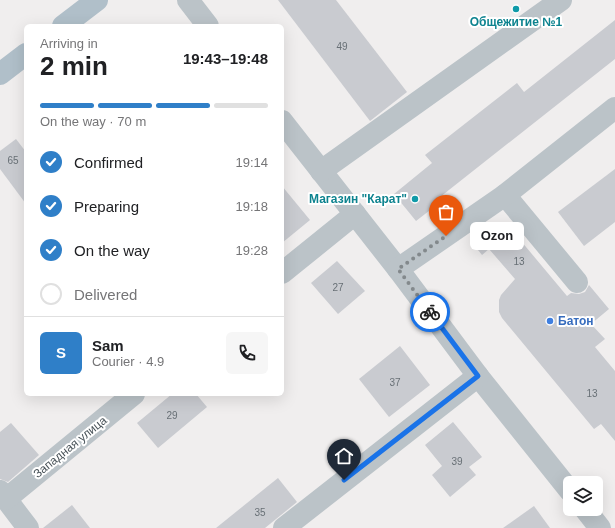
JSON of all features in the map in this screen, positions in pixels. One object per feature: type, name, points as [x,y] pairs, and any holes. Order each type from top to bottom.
[{"type":"main road","points":[[66,24],[97,0]]},
{"type":"main road","points":[[0,74],[24,56]]},
{"type":"street","points":[[188,0],[206,24]]},
{"type":"street","points":[[321,171],[561,0]]},
{"type":"street","points":[[398,269],[505,194],[615,108]]},
{"type":"street","points":[[284,124],[398,269],[478,376],[563,481]]},
{"type":"street","points":[[505,194],[576,282]]},
{"type":"street","points":[[284,271],[355,214]]},
{"type":"street","points":[[284,528],[478,376]]},
{"type":"street","name":"Западная улица","points":[[28,528],[3,495],[131,396]]},
{"type":"street","points":[[591,516],[600,528]]},
{"type":"street","points":[[609,528],[615,523]]},
{"type":"building","points":[[278,0],[336,0],[407,92],[370,121]]},
{"type":"building","points":[[615,20],[615,59],[435,201],[438,204],[416,221],[394,194],[432,163],[425,155],[517,83],[524,92]]},
{"type":"building","points":[[16,139],[24,149],[24,201],[0,169],[0,151]]},
{"type":"building","points":[[615,169],[615,222],[584,246],[558,212]]},
{"type":"building","points":[[284,188],[310,220],[284,241]]},
{"type":"building","points":[[490,223],[512,249],[521,241],[567,296],[571,293],[579,294],[585,292],[589,285],[609,309],[591,324],[605,339],[595,347],[615,371],[615,441],[601,424],[594,429],[502,318],[499,312],[499,300],[501,295],[515,279],[489,249],[482,255],[470,240]]},
{"type":"building","points":[[337,261],[365,291],[338,314],[311,283]]},
{"type":"building","points":[[400,346],[430,385],[389,417],[359,379]]},
{"type":"building","points":[[170,396],[198,396],[207,407],[158,448],[137,423]]},
{"type":"building","points":[[453,422],[482,457],[469,467],[476,475],[450,497],[432,475],[442,466],[425,445]]},
{"type":"building","points":[[11,423],[39,455],[8,482],[0,479],[0,432]]},
{"type":"building","points":[[278,478],[297,502],[265,528],[216,528]]},
{"type":"building","points":[[72,505],[90,528],[43,528]]},
{"type":"building","points":[[534,506],[550,528],[503,528]]},
{"type":"way so far","points":[[430,312],[398,269],[446,236]]},
{"type":"place","name":"Общежитие №1","points":[[516,9]]},
{"type":"place","name":"Магазин \"Карат\"","points":[[415,199]]},
{"type":"place","name":"Ozon","points":[[446,236]]},
{"type":"place","name":"Батон","points":[[550,321]]},
{"type":"route","points":[[344,480],[478,376],[430,312]]}]
